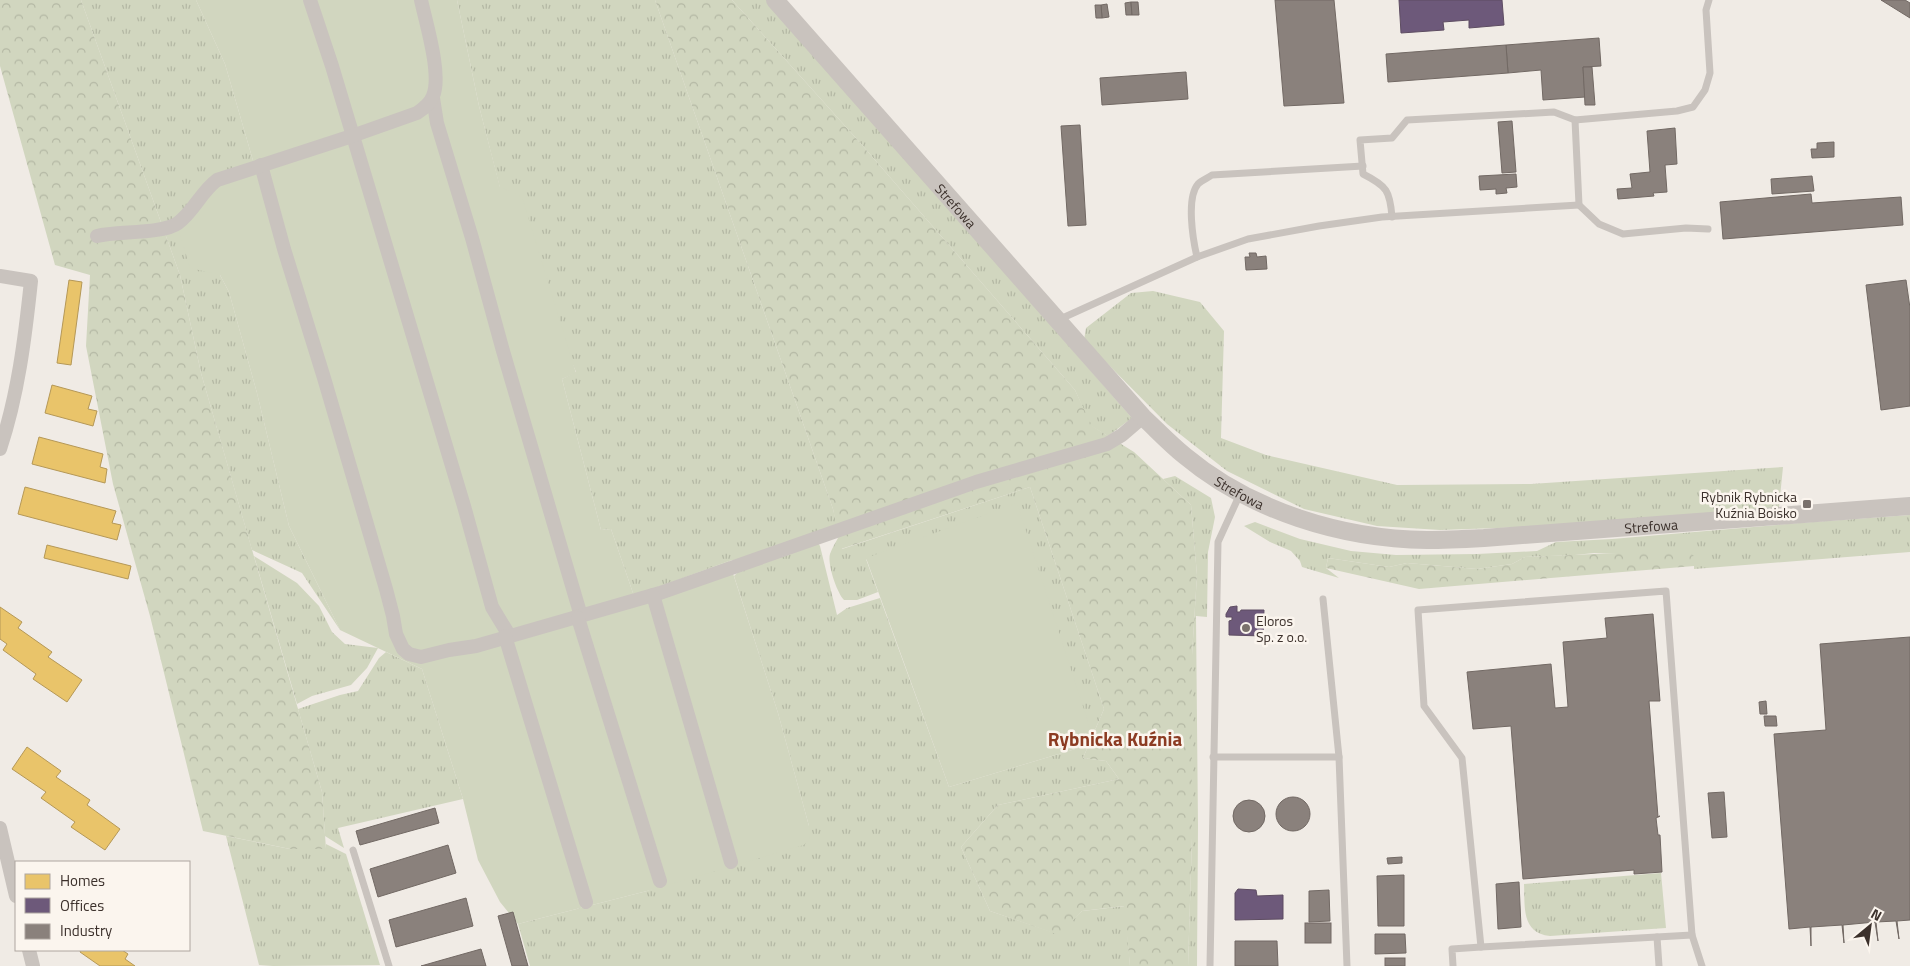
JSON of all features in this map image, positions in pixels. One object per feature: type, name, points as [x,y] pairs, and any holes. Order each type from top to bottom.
[{"type":"street","points":[[310,0],[464,506],[492,607],[507,636],[586,902]]},
{"type":"street","points":[[421,0],[435,66],[433,98],[437,122],[580,617],[660,881]]},
{"type":"street","name":"Strefowa","points":[[775,0],[1143,417],[1186,457],[1212,476],[1241,493],[1287,513],[1332,528],[1383,537],[1426,540],[1484,538],[1910,506]]},
{"type":"street","points":[[97,236],[109,233],[171,227],[185,217],[205,191],[217,180],[417,113],[433,98]]},
{"type":"street","points":[[260,165],[388,598],[396,634],[403,649],[414,656],[426,656],[476,646],[654,595],[976,482],[1107,444],[1128,431],[1143,417]]},
{"type":"street","points":[[0,276],[31,281],[18,380],[0,449]]},
{"type":"street","points":[[654,595],[731,862]]},
{"type":"street","points":[[0,828],[15,892]]},
{"type":"street","points":[[29,951],[33,966]]},
{"type":"lane","points":[[1392,217],[1390,196],[1379,182],[1364,174],[1360,140],[1392,138],[1407,120],[1554,112],[1575,120],[1677,111],[1693,106],[1705,90],[1710,73],[1706,10],[1709,0]]},
{"type":"lane","points":[[1575,120],[1579,205],[1599,224],[1623,234],[1686,228],[1708,229]]},
{"type":"lane","points":[[1197,257],[1193,242],[1192,196],[1199,183],[1212,175],[1363,166]]},
{"type":"lane","points":[[1058,320],[1197,257],[1248,239],[1318,226],[1392,217],[1579,205]]},
{"type":"lane","points":[[1210,966],[1218,542],[1241,493]]},
{"type":"lane","points":[[1481,946],[1462,758],[1424,706],[1418,610],[1666,591],[1692,936],[1702,966]]},
{"type":"lane","points":[[1323,599],[1339,757],[1347,966]]},
{"type":"lane","points":[[1213,757],[1339,757]]},
{"type":"lane","points":[[352,850],[390,966]]},
{"type":"lane","points":[[1453,966],[1452,949],[1692,936]]},
{"type":"lane","points":[[1657,937],[1659,966]]},
{"type":"green space","points":[[0,0],[81,0],[180,275],[201,373],[322,792],[326,849],[290,849],[203,831],[150,616],[113,484],[86,346],[90,275],[55,265],[0,66]]},
{"type":"green space","points":[[81,0],[196,0],[225,64],[254,164],[220,275],[229,292],[257,393],[289,526],[340,630],[302,573],[252,550],[201,373],[180,275]]},
{"type":"green space","points":[[196,0],[457,0],[479,106],[500,187],[522,197],[576,373],[562,379],[601,530],[611,529],[634,596],[729,561],[778,713],[809,826],[810,838],[804,845],[647,891],[518,924],[500,902],[478,860],[463,799],[422,669],[340,630],[289,526],[257,393],[229,292],[220,275],[190,268],[176,220],[214,177],[254,164],[225,64]]},
{"type":"green space","points":[[457,0],[655,0],[833,509],[838,529],[766,554],[729,561],[634,596],[611,529],[601,530],[562,379],[576,372],[500,188],[479,106]]},
{"type":"green space","points":[[655,0],[732,0],[855,137],[1075,390],[1092,426],[1134,452],[1191,505],[1197,575],[1192,655],[1192,838],[1188,966],[1130,966],[1124,906],[1082,911],[1059,935],[990,911],[961,847],[998,805],[1119,779],[1106,761],[1083,758],[1104,709],[1030,487],[841,549],[833,509]]},
{"type":"green space","points":[[732,0],[767,0],[1132,418],[1108,436],[1091,426],[1075,390],[855,137]]},
{"type":"green space","points":[[1153,291],[1200,302],[1224,331],[1221,438],[1266,455],[1397,485],[1531,484],[1783,467],[1779,507],[1581,525],[1440,530],[1377,526],[1304,509],[1227,471],[1167,424],[1084,340],[1086,328],[1131,293]]},
{"type":"green space","points":[[1175,476],[1211,498],[1215,517],[1208,552],[1207,617],[1196,616],[1197,966],[1188,966],[1192,838],[1192,655],[1197,575],[1191,505],[1163,479]]},
{"type":"green space","points":[[1030,487],[1104,709],[1083,758],[1106,761],[1119,779],[998,805],[961,847],[990,911],[1058,934],[1082,911],[1125,906],[1130,966],[530,966],[518,924],[647,891],[809,826],[778,713],[734,576],[739,571],[818,543],[837,615],[847,608],[880,598],[949,787],[1082,747],[866,559],[878,592],[857,600],[844,600],[838,591],[831,571],[830,554],[839,536],[842,549]]},
{"type":"green space","points":[[1017,503],[1091,731],[1082,747],[949,787],[866,558]]},
{"type":"green space","points":[[1910,515],[1910,552],[1694,569],[1694,556],[1594,553],[1525,557],[1512,564],[1477,569],[1407,563],[1389,567],[1328,558],[1326,568],[1339,578],[1302,567],[1300,561],[1291,551],[1270,542],[1244,526],[1255,522],[1300,539],[1351,551],[1396,555],[1477,554],[1537,551],[1556,542]]},
{"type":"green space","points":[[1687,550],[1694,556],[1694,566],[1419,589],[1326,568],[1328,558],[1389,567],[1407,563],[1477,569],[1512,564],[1525,557]]},
{"type":"green space","points":[[254,556],[297,583],[319,606],[332,632],[345,644],[378,648],[367,668],[351,685],[312,696],[297,704]]},
{"type":"green space","points":[[386,652],[422,669],[463,799],[338,828],[344,848],[325,836],[322,792],[298,709],[358,691],[379,658]]},
{"type":"green space","points":[[226,836],[290,849],[326,848],[326,844],[346,854],[380,965],[259,965]]},
{"type":"green space","points":[[1661,873],[1666,928],[1550,936],[1534,930],[1526,917],[1524,884]]},
{"type":"building: Homes","points":[[69,280],[82,282],[71,365],[57,363]]},
{"type":"building: Homes","points":[[52,385],[92,396],[88,409],[97,411],[93,426],[45,413]]},
{"type":"building: Homes","points":[[39,437],[103,454],[100,467],[107,469],[105,483],[32,464]]},
{"type":"building: Homes","points":[[25,487],[116,511],[112,523],[121,525],[117,540],[18,514]]},
{"type":"building: Homes","points":[[47,545],[131,566],[128,579],[44,558]]},
{"type":"building: Homes","points":[[0,607],[22,622],[18,628],[52,652],[48,657],[82,680],[67,702],[33,679],[36,674],[3,650],[7,644],[0,639]]},
{"type":"building: Homes","points":[[27,747],[61,771],[56,777],[90,800],[87,805],[120,829],[105,850],[71,827],[75,822],[41,798],[46,792],[12,769]]},
{"type":"building: Homes","points":[[124,951],[128,954],[125,959],[135,966],[100,966],[80,952]]},
{"type":"building: Offices","points":[[1399,0],[1502,0],[1504,25],[1469,28],[1469,20],[1443,22],[1444,30],[1401,33]]},
{"type":"building: Offices","name":"Eloros Sp. z o.o.","points":[[1237,606],[1237,612],[1241,610],[1264,610],[1263,636],[1229,635],[1229,621],[1232,620],[1232,617],[1226,617],[1226,614],[1230,607]]},
{"type":"building: Offices","points":[[1238,889],[1256,890],[1257,896],[1283,895],[1283,919],[1235,920],[1235,893]]},
{"type":"building: Industry","points":[[1275,0],[1334,0],[1344,103],[1284,106]]},
{"type":"building: Industry","points":[[1881,0],[1905,0],[1910,3],[1910,18]]},
{"type":"building: Industry","points":[[1131,2],[1132,15],[1126,15],[1125,3]]},
{"type":"building: Industry","points":[[1131,2],[1138,2],[1139,15],[1132,15]]},
{"type":"building: Industry","points":[[1107,4],[1109,17],[1102,18],[1101,5]]},
{"type":"building: Industry","points":[[1095,5],[1101,5],[1102,18],[1096,18]]},
{"type":"building: Industry","points":[[1599,38],[1601,66],[1583,67],[1585,97],[1543,100],[1541,70],[1508,73],[1506,45]]},
{"type":"building: Industry","points":[[1506,45],[1508,73],[1388,82],[1386,54]]},
{"type":"building: Industry","points":[[1583,67],[1592,67],[1595,105],[1585,105]]},
{"type":"building: Industry","points":[[1186,72],[1188,99],[1102,105],[1100,78]]},
{"type":"building: Industry","points":[[1512,121],[1516,172],[1502,173],[1498,122]]},
{"type":"building: Industry","points":[[1080,125],[1086,225],[1068,226],[1061,126]]},
{"type":"building: Industry","points":[[1675,128],[1677,164],[1665,165],[1667,192],[1653,193],[1654,196],[1618,199],[1617,189],[1632,188],[1630,174],[1650,172],[1647,131]]},
{"type":"building: Industry","points":[[1834,142],[1834,157],[1812,158],[1811,149],[1817,149],[1817,143]]},
{"type":"building: Industry","points":[[1516,174],[1517,187],[1506,188],[1507,193],[1496,194],[1496,189],[1480,190],[1479,176]]},
{"type":"building: Industry","points":[[1812,176],[1814,191],[1772,194],[1771,179]]},
{"type":"building: Industry","points":[[1811,194],[1812,203],[1901,197],[1903,225],[1723,239],[1720,202]]},
{"type":"building: Industry","points":[[1249,253],[1256,253],[1257,257],[1266,256],[1267,269],[1246,270],[1245,257],[1250,257]]},
{"type":"building: Industry","points":[[1906,280],[1910,308],[1910,406],[1881,410],[1866,285]]},
{"type":"building: Industry","points":[[1653,614],[1660,701],[1649,701],[1658,817],[1656,818],[1658,835],[1660,835],[1662,872],[1634,874],[1634,870],[1523,879],[1511,726],[1473,729],[1467,672],[1551,664],[1555,708],[1568,707],[1563,642],[1607,638],[1605,618]]},
{"type":"building: Industry","points":[[1910,637],[1910,920],[1897,921],[1899,939],[1896,921],[1876,922],[1878,941],[1875,922],[1843,925],[1844,943],[1842,925],[1811,927],[1811,946],[1810,927],[1789,929],[1774,734],[1826,730],[1820,644]]},
{"type":"building: Industry","points":[[1766,701],[1767,714],[1760,714],[1759,702]]},
{"type":"building: Industry","points":[[1764,716],[1776,716],[1777,726],[1765,726]]},
{"type":"building: Industry","points":[[1724,792],[1727,837],[1712,838],[1708,793]]},
{"type":"building: Industry","points":[[1293,797],[1305,802],[1310,814],[1305,826],[1293,831],[1281,826],[1276,814],[1281,802]]},
{"type":"building: Industry","points":[[1249,800],[1261,804],[1265,816],[1261,828],[1249,832],[1237,828],[1233,816],[1237,804]]},
{"type":"building: Industry","points":[[435,808],[439,823],[360,845],[356,831]]},
{"type":"building: Industry","points":[[448,845],[456,873],[378,897],[370,869]]},
{"type":"building: Industry","points":[[1402,857],[1402,863],[1388,864],[1387,858]]},
{"type":"building: Industry","points":[[1404,875],[1404,926],[1378,926],[1377,876]]},
{"type":"building: Industry","points":[[1519,882],[1521,927],[1498,929],[1496,884]]},
{"type":"building: Industry","points":[[1329,890],[1330,921],[1309,922],[1309,891]]},
{"type":"building: Industry","points":[[466,898],[473,926],[396,947],[389,920]]},
{"type":"building: Industry","points":[[513,912],[528,966],[512,966],[498,916]]},
{"type":"building: Industry","points":[[1305,923],[1331,923],[1331,943],[1305,943]]},
{"type":"building: Industry","points":[[1375,934],[1405,934],[1406,953],[1375,954]]},
{"type":"building: Industry","points":[[1235,941],[1277,941],[1278,966],[1235,966]]},
{"type":"building: Industry","points":[[481,949],[486,966],[421,966],[442,960]]},
{"type":"building: Industry","points":[[1385,958],[1405,958],[1405,966],[1385,966]]},
{"type":"place","name":"Rybnik Rybnicka Kuźnia Boisko","points":[[1807,504]]},
{"type":"place","name":"Eloros Sp. z o.o.","points":[[1246,628]]},
{"type":"district","name":"Rybnicka Kuźnia","points":[[1115,738]]}]
